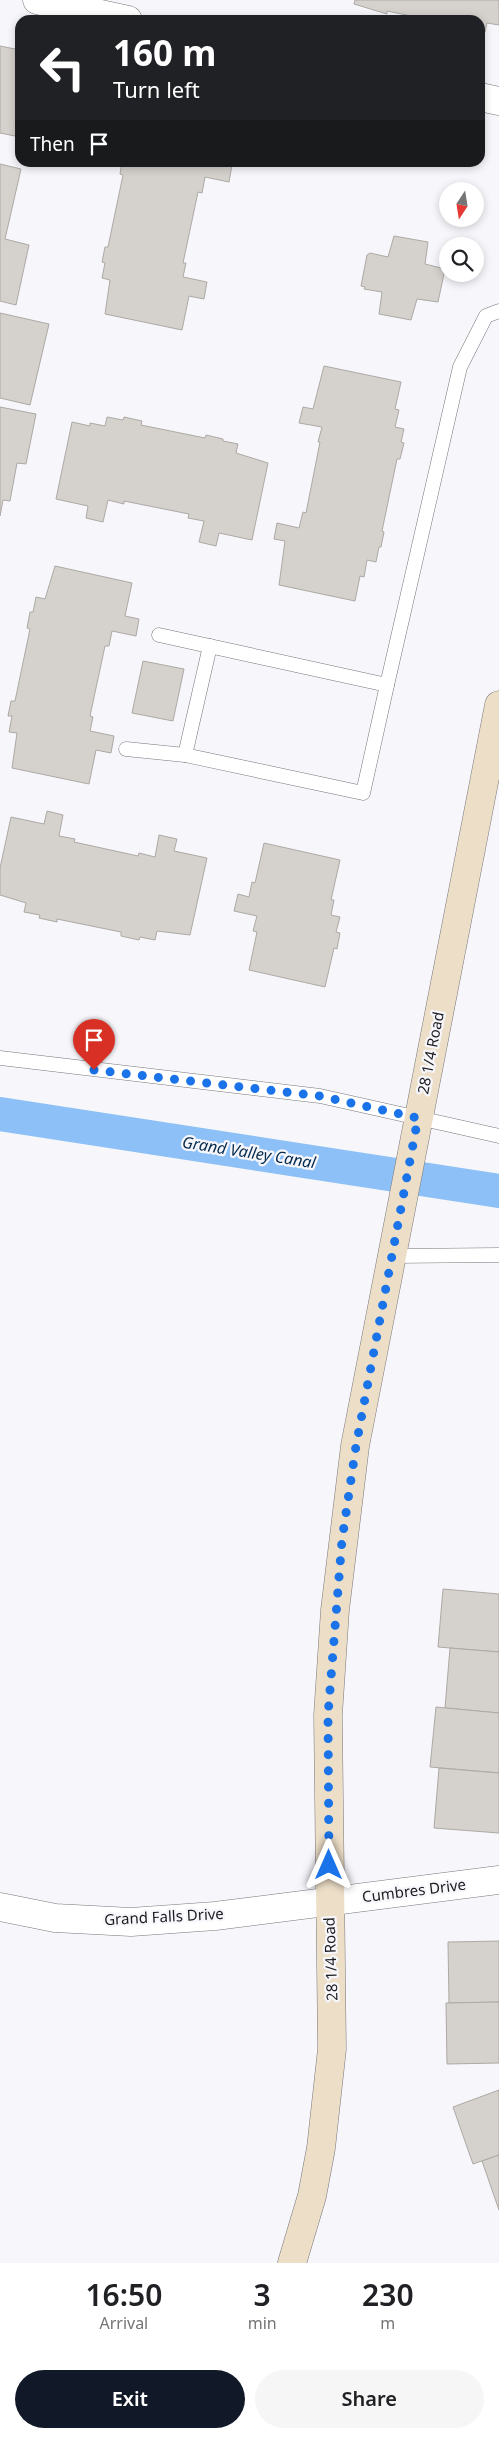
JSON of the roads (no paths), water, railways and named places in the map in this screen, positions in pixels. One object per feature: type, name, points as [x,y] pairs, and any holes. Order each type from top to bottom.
[{"type":"main road","name":"28 1/4 Road","points":[[292,2263],[312,2196],[327,2105],[333,2001],[329,1902],[328,1715],[335,1610],[356,1446],[416,1126],[499,705]]},
{"type":"street","points":[[37,0],[105,15]]},
{"type":"street","points":[[485,98],[499,101]]},
{"type":"street","name":"Cumbres Drive","points":[[329,1902],[499,1880]]},
{"type":"street","name":"Grand Falls Drive","points":[[0,1907],[55,1918],[131,1922],[215,1916],[329,1902]]},
{"type":"lane","points":[[126,749],[185,755],[363,793],[460,367],[486,316],[499,311]]},
{"type":"lane","points":[[159,635],[387,685]]},
{"type":"lane","points":[[185,755],[210,646]]},
{"type":"lane","points":[[0,1058],[320,1096],[416,1126],[499,1136]]},
{"type":"lane","points":[[392,1256],[499,1255]]},
{"type":"waterway","name":"Grand Valley Canal","points":[[0,1114],[499,1191]]}]
